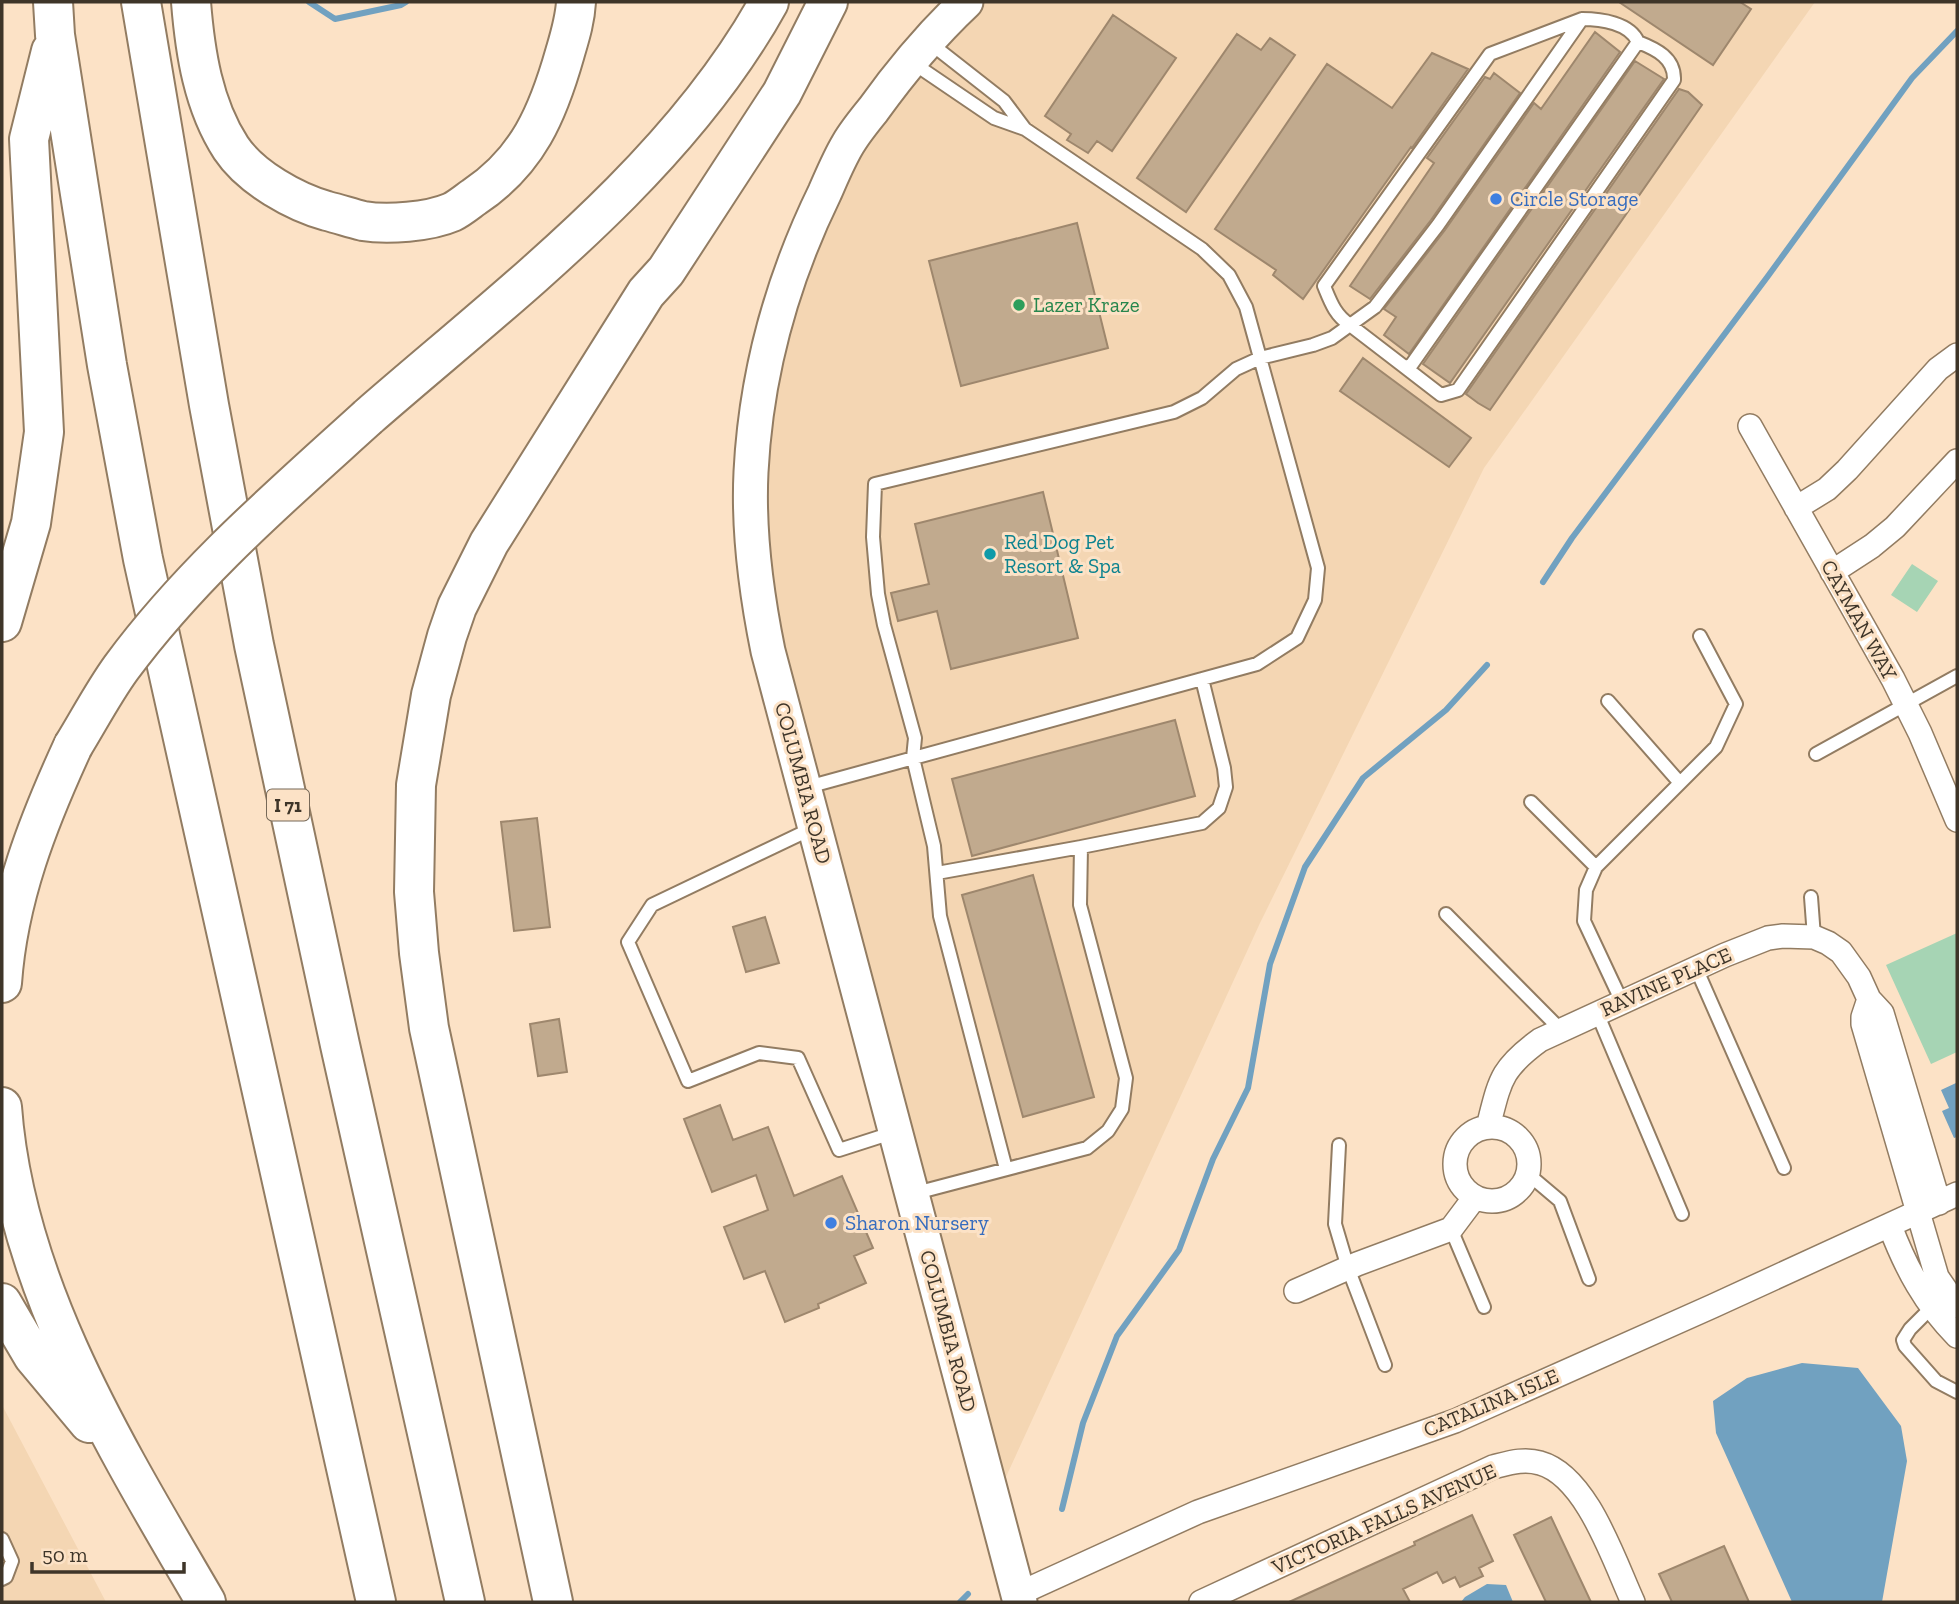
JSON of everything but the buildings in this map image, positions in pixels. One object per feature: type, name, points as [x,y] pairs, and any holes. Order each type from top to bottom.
[{"type":"highway","name":"I 71","points":[[141,2],[204,379],[254,645],[340,1045],[465,1602]]},
{"type":"highway","points":[[191,2],[193,32],[202,77],[214,118],[233,151],[262,179],[307,205],[365,221],[411,222],[452,212],[496,182],[532,139],[555,90],[575,16],[576,2]]},
{"type":"highway","points":[[2,983],[9,933],[26,859],[41,815],[74,746],[122,668],[170,608],[277,499],[618,195],[680,129],[727,69],[769,2]]},
{"type":"highway","points":[[552,1602],[429,1028],[419,953],[413,862],[416,785],[422,740],[447,636],[457,607],[489,542],[646,293],[666,271],[782,93],[828,2]]},
{"type":"highway","points":[[2,622],[31,523],[44,432],[29,139],[54,19]]},
{"type":"highway","points":[[54,19],[107,365],[143,559],[376,1602]]},
{"type":"highway","points":[[2,1107],[11,1174],[37,1269],[83,1377],[129,1470],[206,1602]]},
{"type":"highway","points":[[2,1303],[33,1356],[129,1470]]},
{"type":"street","name":"COLUMBIA ROAD","points":[[966,2],[918,51],[848,144],[808,226],[769,339],[758,398],[751,472],[751,532],[759,607],[768,651],[1019,1598]]},
{"type":"street","points":[[1796,508],[1834,483],[1938,369],[1957,355]]},
{"type":"street","name":"CAYMAN WAY","points":[[1750,426],[1906,705],[1957,820]]},
{"type":"street","points":[[1832,572],[1895,527],[1957,461]]},
{"type":"street","name":"RAVINE PLACE","points":[[1488,1127],[1500,1082],[1515,1058],[1540,1040],[1768,938],[1798,935],[1814,937]]},
{"type":"street","points":[[1814,937],[1841,952],[1859,977],[1869,999],[1863,1024],[1938,1203],[1937,1277],[1957,1306]]},
{"type":"street","points":[[1488,1127],[1499,1127],[1521,1140],[1530,1163],[1528,1174],[1518,1192],[1506,1199],[1493,1201],[1475,1198],[1459,1182],[1455,1156],[1460,1144],[1469,1135],[1488,1127]]},
{"type":"street","points":[[1296,1291],[1451,1229],[1475,1198]]},
{"type":"street","name":"CATALINA ISLE","points":[[1019,1598],[1198,1512],[1455,1420],[1938,1203]]},
{"type":"street","points":[[1890,1226],[1920,1292],[1957,1336]]},
{"type":"street","name":"VICTORIA FALLS AVENUE","points":[[1202,1602],[1229,1597],[1493,1467],[1516,1461],[1540,1463],[1561,1472],[1579,1492],[1591,1511],[1633,1602]]},
{"type":"lane","points":[[1006,1169],[940,916],[934,846],[913,758],[915,738],[878,594],[873,537],[875,484],[1174,412],[1202,398],[1236,369],[1260,358],[1332,338],[1375,307],[1430,235],[1582,19]]},
{"type":"lane","points":[[1582,19],[1596,19],[1623,27],[1635,33],[1639,41],[1656,49],[1670,61],[1675,70],[1674,79],[1458,390],[1441,395],[1334,310],[1324,286],[1490,54],[1582,19]]},
{"type":"lane","points":[[1406,368],[1412,364],[1639,41]]},
{"type":"lane","points":[[918,51],[1004,101],[1025,129]]},
{"type":"lane","points":[[804,788],[1257,664],[1297,638],[1315,600],[1318,568],[1246,307],[1229,275],[1202,249],[1025,129],[994,118],[918,51]]},
{"type":"lane","points":[[1622,1002],[1584,921],[1586,890],[1596,867],[1716,747],[1736,704],[1700,636]]},
{"type":"lane","points":[[1816,754],[1957,676]]},
{"type":"lane","points":[[937,873],[1202,823],[1219,808],[1226,787],[1224,768],[1202,679]]},
{"type":"lane","points":[[1608,701],[1680,783]]},
{"type":"lane","points":[[1531,802],[1596,867]]},
{"type":"lane","points":[[815,827],[652,905],[628,942],[688,1082],[759,1053],[798,1058],[839,1150],[896,1132]]},
{"type":"lane","points":[[912,1195],[1087,1148],[1108,1131],[1122,1109],[1126,1078],[1080,905],[1082,847]]},
{"type":"lane","points":[[1811,897],[1814,937]]},
{"type":"lane","points":[[1446,914],[1561,1030]]},
{"type":"lane","points":[[1696,968],[1784,1168]]},
{"type":"lane","points":[[1597,1013],[1682,1214]]},
{"type":"lane","points":[[1339,1145],[1335,1224],[1348,1268],[1385,1365]]},
{"type":"lane","points":[[1528,1174],[1560,1200],[1589,1279]]},
{"type":"lane","points":[[1451,1229],[1484,1307]]},
{"type":"lane","points":[[1931,1308],[1903,1340],[1905,1346],[1936,1381],[1957,1392]]},
{"type":"lane","points":[[2,1539],[12,1561],[6,1577],[2,1579]]},
{"type":"shaded area","points":[[966,2],[1815,2],[1484,468],[1260,923],[994,1503],[768,651],[751,472],[809,226]]},
{"type":"shaded area","points":[[2,1405],[106,1602],[2,1602]]},
{"type":"green space","points":[[1912,564],[1938,581],[1917,612],[1891,595]]},
{"type":"green space","points":[[1957,933],[1957,1052],[1931,1064],[1886,965]]},
{"type":"water","points":[[1956,1083],[1957,1137],[1954,1138],[1942,1111],[1949,1108],[1941,1090]]},
{"type":"water","points":[[1802,1363],[1858,1368],[1901,1426],[1907,1461],[1882,1602],[1792,1602],[1716,1433],[1713,1401],[1747,1378]]},
{"type":"water","points":[[1487,1584],[1506,1585],[1513,1602],[1461,1602],[1465,1597]]},
{"type":"waterway","points":[[309,2],[335,19],[406,2]]},
{"type":"waterway","points":[[1543,582],[1572,538],[1912,78],[1957,31]]},
{"type":"waterway","points":[[1062,1509],[1083,1423],[1117,1336],[1179,1250],[1213,1159],[1248,1088],[1270,964],[1305,867],[1363,778],[1446,710],[1487,665]]},
{"type":"waterway","points":[[960,1602],[968,1594]]},
{"type":"place","name":"Circle Storage","points":[[1496,199]]},
{"type":"place","name":"Lazer Kraze","points":[[1019,305]]},
{"type":"place","name":"Red Dog Pet Resort & Spa","points":[[990,554]]},
{"type":"place","name":"Sharon Nursery","points":[[831,1223]]}]
